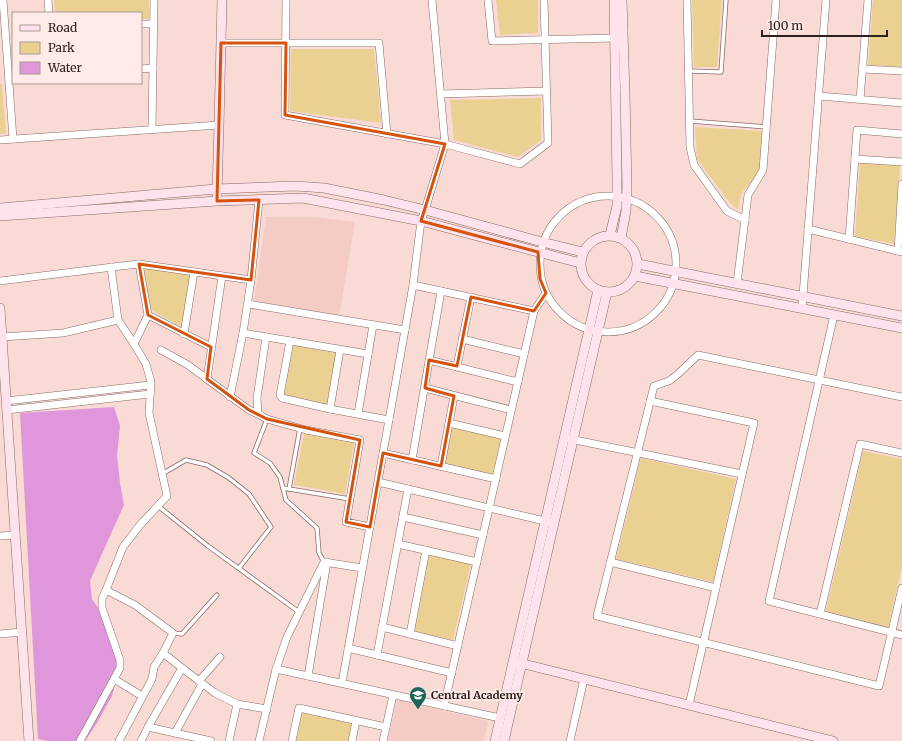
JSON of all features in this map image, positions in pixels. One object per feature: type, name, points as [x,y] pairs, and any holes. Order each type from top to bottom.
[{"type":"street","points":[[3,0],[5,34],[11,78],[13,139]]},
{"type":"street","points":[[48,0],[49,12]]},
{"type":"street","points":[[152,129],[154,0]]},
{"type":"street","points":[[217,201],[216,189],[222,0]]},
{"type":"street","points":[[286,0],[285,115],[445,144],[520,164],[548,143],[544,0]]},
{"type":"street","points":[[342,683],[413,285],[421,221],[445,144],[432,0]]},
{"type":"street","points":[[488,0],[492,42],[615,38]]},
{"type":"street","points":[[614,0],[621,197],[626,211],[621,238]]},
{"type":"street","points":[[610,235],[617,206],[621,197],[625,93],[622,0]]},
{"type":"street","points":[[687,0],[690,147],[694,165],[727,211],[745,220]]},
{"type":"street","points":[[737,283],[748,195],[763,170],[776,0]]},
{"type":"street","points":[[802,308],[826,0]]},
{"type":"street","points":[[860,99],[868,0]]},
{"type":"street","points":[[142,24],[153,24]]},
{"type":"street","points":[[5,34],[12,33]]},
{"type":"street","points":[[221,43],[379,43],[387,134]]},
{"type":"street","points":[[142,69],[153,68]]},
{"type":"street","points":[[863,69],[902,71]]},
{"type":"street","points":[[0,79],[11,78]]},
{"type":"street","points":[[441,94],[547,91]]},
{"type":"street","points":[[819,96],[902,103]]},
{"type":"street","points":[[0,140],[219,124]]},
{"type":"street","points":[[849,239],[857,130],[902,134]]},
{"type":"street","points":[[855,159],[902,162]]},
{"type":"street","points":[[808,229],[900,251],[902,184]]},
{"type":"street","points":[[0,208],[216,189],[296,186],[324,188],[425,210],[583,252]]},
{"type":"street","points":[[606,196],[621,197],[642,205],[654,214],[666,228],[676,253],[674,283],[666,300],[652,316],[635,327],[617,332],[593,331],[574,324],[560,314],[549,300],[540,279],[538,252],[542,242],[557,218],[573,205],[590,198],[606,196]]},
{"type":"street","points":[[0,216],[217,201],[303,198],[421,221],[580,263]]},
{"type":"street","points":[[230,397],[248,304],[259,200]]},
{"type":"street","points":[[610,235],[627,241],[633,248],[638,264],[635,276],[632,280],[625,288],[614,292],[602,291],[593,288],[585,279],[580,263],[585,248],[593,240],[610,235]]},
{"type":"street","points":[[0,281],[139,264],[251,280]]},
{"type":"street","points":[[134,344],[148,315],[139,264]]},
{"type":"street","points":[[638,264],[902,316]]},
{"type":"street","points":[[80,741],[120,668],[120,660],[102,608],[102,599],[123,547],[140,525],[168,496],[149,413],[151,382],[146,364],[118,320],[111,267]]},
{"type":"street","points":[[184,334],[194,272]]},
{"type":"street","points":[[207,379],[222,276]]},
{"type":"street","points":[[635,276],[902,328]]},
{"type":"street","points":[[413,285],[534,311]]},
{"type":"street","points":[[412,460],[441,291]]},
{"type":"street","points":[[504,741],[517,663],[602,291]]},
{"type":"street","points":[[444,706],[534,311],[546,293]]},
{"type":"street","points":[[457,366],[470,297]]},
{"type":"street","points":[[248,304],[405,330]]},
{"type":"street","points":[[0,308],[29,741]]},
{"type":"street","points":[[148,315],[211,347]]},
{"type":"street","points":[[834,315],[769,601],[902,635]]},
{"type":"street","points":[[2,338],[63,333],[118,320]]},
{"type":"street","points":[[358,414],[373,325]]},
{"type":"street","points":[[243,334],[368,354]]},
{"type":"street","points":[[258,414],[257,398],[266,337]]},
{"type":"street","points":[[462,340],[524,354]]},
{"type":"street","points":[[290,341],[280,395],[282,398],[388,420]]},
{"type":"street","points":[[161,350],[188,365],[249,410],[267,419],[300,428],[360,440],[346,522],[370,527]]},
{"type":"street","points":[[330,409],[340,350]]},
{"type":"street","points":[[902,397],[698,355],[669,381],[654,386],[597,616],[879,686],[902,588]]},
{"type":"street","points":[[430,360],[518,382]]},
{"type":"street","points":[[7,405],[150,385]]},
{"type":"street","points":[[425,388],[511,410]]},
{"type":"street","points":[[7,405],[150,394]]},
{"type":"street","points":[[441,466],[454,396]]},
{"type":"street","points":[[650,401],[754,422],[689,706]]},
{"type":"street","points":[[449,423],[505,436]]},
{"type":"street","points":[[569,438],[742,474]]},
{"type":"street","points":[[820,614],[860,444],[902,453]]},
{"type":"street","points":[[383,453],[496,479]]},
{"type":"street","points":[[378,482],[549,522]]},
{"type":"street","points":[[377,655],[408,489]]},
{"type":"street","points":[[403,517],[483,536]]},
{"type":"street","points":[[0,536],[15,535]]},
{"type":"street","points":[[398,544],[477,562]]},
{"type":"street","points":[[410,634],[426,550]]},
{"type":"street","points":[[325,562],[362,568]]},
{"type":"street","points":[[259,741],[276,669],[287,637],[325,562]]},
{"type":"street","points":[[308,676],[325,562]]},
{"type":"street","points":[[610,562],[716,588]]},
{"type":"street","points":[[106,590],[135,605],[173,633],[154,667],[152,679],[119,741]]},
{"type":"street","points":[[382,628],[458,646]]},
{"type":"street","points":[[0,634],[22,632]]},
{"type":"street","points":[[348,648],[452,673]]},
{"type":"street","points":[[163,652],[215,693],[237,704],[266,710]]},
{"type":"street","points":[[174,733],[201,682],[220,657]]},
{"type":"street","points":[[517,663],[827,740]]},
{"type":"street","points":[[494,741],[517,663]]},
{"type":"street","points":[[141,741],[182,668]]},
{"type":"street","points":[[276,669],[500,718]]},
{"type":"street","points":[[114,679],[142,696]]},
{"type":"street","points":[[570,741],[584,680]]},
{"type":"street","points":[[383,741],[393,695]]},
{"type":"street","points":[[228,741],[237,704]]},
{"type":"street","points":[[292,741],[299,708],[386,727]]},
{"type":"street","points":[[352,741],[356,721]]},
{"type":"street","points":[[148,727],[211,741]]},
{"type":"lane","points":[[689,70],[721,72],[726,0]]},
{"type":"lane","points":[[690,121],[767,127]]},
{"type":"lane","points":[[267,419],[254,453],[270,464],[280,477],[286,500],[317,528],[319,553],[325,562]]},
{"type":"lane","points":[[289,489],[300,428]]},
{"type":"lane","points":[[162,474],[186,460],[206,465],[229,478],[249,494],[271,527],[239,568]]},
{"type":"lane","points":[[283,488],[350,499]]},
{"type":"lane","points":[[158,506],[208,546],[299,612]]},
{"type":"lane","points":[[173,633],[182,634],[217,595]]},
{"type":"highlighted area","points":[[221,43],[286,43],[285,115],[445,144],[421,221],[538,252],[540,279],[546,293],[534,311],[471,297],[457,366],[429,360],[425,388],[454,396],[441,466],[383,453],[370,527],[346,522],[360,440],[267,419],[249,410],[207,379],[211,347],[148,315],[139,264],[251,280],[259,200],[217,201]]},
{"type":"shaded area","points":[[266,217],[315,217],[355,222],[339,316],[254,301]]},
{"type":"shaded area","name":"Central Academy","points":[[397,700],[488,721],[484,741],[388,741]]},
{"type":"green space","points":[[54,0],[149,0],[149,19],[142,19],[142,12],[55,12]]},
{"type":"green space","points":[[496,0],[538,0],[538,33],[500,35]]},
{"type":"green space","points":[[692,0],[722,0],[717,67],[694,67]]},
{"type":"green space","points":[[873,0],[902,0],[902,67],[868,65]]},
{"type":"green space","points":[[291,49],[374,49],[381,123],[290,111]]},
{"type":"green space","points":[[0,84],[2,84],[6,133],[0,134]]},
{"type":"green space","points":[[541,98],[541,140],[518,157],[454,140],[450,100]]},
{"type":"green space","points":[[695,127],[762,131],[759,171],[741,194],[738,210],[729,202],[697,159]]},
{"type":"green space","points":[[860,162],[900,166],[894,244],[855,236]]},
{"type":"green space","points":[[144,268],[190,275],[183,328],[151,310]]},
{"type":"green space","points":[[293,345],[336,353],[327,405],[284,396]]},
{"type":"green space","points":[[451,425],[501,437],[492,476],[443,464]]},
{"type":"green space","points":[[304,434],[354,443],[345,494],[294,485]]},
{"type":"green space","points":[[863,451],[902,459],[902,566],[888,627],[826,611]]},
{"type":"green space","points":[[641,458],[736,479],[713,582],[616,559]]},
{"type":"green space","points":[[429,555],[471,564],[453,640],[414,632]]},
{"type":"green space","points":[[302,713],[353,724],[349,741],[296,741]]},
{"type":"water","points":[[114,407],[120,426],[117,456],[124,505],[90,581],[92,599],[107,620],[121,661],[112,696],[85,741],[48,741],[38,739],[20,413]]},
{"type":"place","name":"Central Academy","points":[[418,710]]}]
